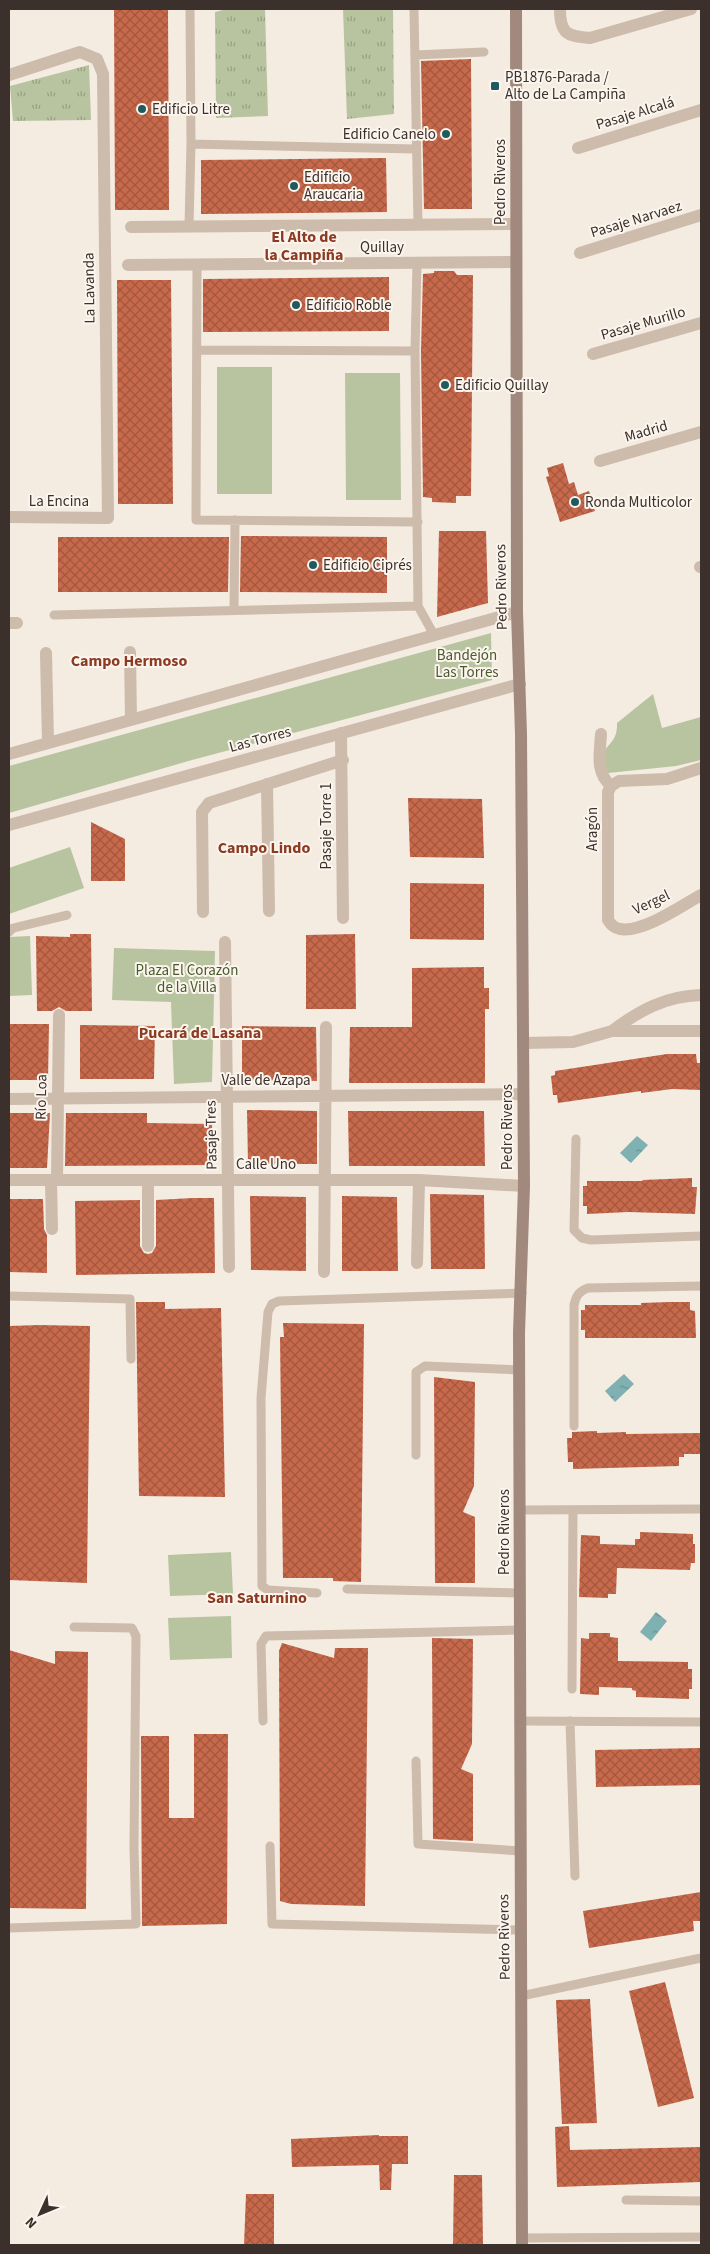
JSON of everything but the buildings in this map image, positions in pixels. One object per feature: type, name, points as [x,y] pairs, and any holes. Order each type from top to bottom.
[{"type":"street","name":"Pedro Riveros","points":[[516,9],[517,612],[520,684],[524,1186],[519,1370],[522,2242]]},
{"type":"street","points":[[560,9],[560,24],[566,32],[573,37],[590,38],[691,9]]},
{"type":"street","name":"La Lavanda","points":[[9,75],[80,52],[97,59],[103,74],[108,518]]},
{"type":"street","name":"Pasaje Alcalá","points":[[578,148],[701,110]]},
{"type":"street","name":"Pasaje Narvaez","points":[[580,253],[701,216]]},
{"type":"street","name":"Quillay","points":[[131,227],[516,224]]},
{"type":"street","name":"Quillay","points":[[128,265],[516,262]]},
{"type":"street","name":"Pasaje Murillo","points":[[593,354],[701,323]]},
{"type":"street","name":"Madrid","points":[[600,461],[701,432]]},
{"type":"street","name":"La Encina","points":[[9,517],[108,518]]},
{"type":"street","points":[[9,754],[517,612]]},
{"type":"street","points":[[130,652],[130,720]]},
{"type":"street","points":[[46,654],[48,743]]},
{"type":"street","name":"Las Torres","points":[[9,825],[520,684]]},
{"type":"street","name":"Pasaje Torre 1","points":[[341,733],[343,760],[343,918]]},
{"type":"street","points":[[601,734],[599,766],[601,776],[611,786],[619,781],[667,779],[701,768]]},
{"type":"street","points":[[203,912],[202,812],[209,803],[343,760]]},
{"type":"street","points":[[267,784],[269,911]]},
{"type":"street","name":"Aragón","points":[[611,786],[608,792],[608,920],[613,927]]},
{"type":"street","name":"Vergel","points":[[613,927],[621,930],[642,926],[701,895]]},
{"type":"street","name":"Pasaje Tres","points":[[225,942],[229,1267]]},
{"type":"street","points":[[612,1031],[628,1019],[656,1003],[679,996],[701,995]]},
{"type":"street","name":"Río Loa","points":[[52,1229],[58,1097],[58,1015]]},
{"type":"street","points":[[324,1272],[326,1027]]},
{"type":"street","points":[[523,1043],[573,1042],[612,1031],[701,1031]]},
{"type":"street","name":"Valle de Azapa","points":[[9,1099],[58,1097],[325,1097],[523,1094]]},
{"type":"street","name":"Calle Uno","points":[[9,1180],[419,1180],[524,1186]]},
{"type":"street","points":[[148,1180],[148,1246]]},
{"type":"street","points":[[417,1263],[419,1180]]},
{"type":"lane","points":[[189,226],[191,144],[190,9]]},
{"type":"lane","points":[[414,9],[418,224]]},
{"type":"lane","points":[[415,55],[484,52]]},
{"type":"lane","points":[[191,144],[416,149]]},
{"type":"lane","points":[[417,263],[415,350],[418,606],[434,635]]},
{"type":"lane","points":[[197,264],[196,520],[418,522]]},
{"type":"lane","points":[[197,350],[415,350]]},
{"type":"lane","points":[[234,610],[235,520]]},
{"type":"lane","points":[[54,614],[418,606]]},
{"type":"lane","points":[[9,932],[13,928],[67,915]]},
{"type":"lane","points":[[576,1139],[574,1230],[582,1238],[591,1240],[701,1236]]},
{"type":"lane","points":[[574,1426],[574,1305],[576,1296],[582,1290],[588,1288],[701,1286]]},
{"type":"lane","points":[[318,1593],[268,1590],[262,1586],[261,1398],[268,1312],[272,1304],[279,1301],[522,1293]]},
{"type":"lane","points":[[9,1296],[130,1299],[131,1359]]},
{"type":"lane","points":[[416,1455],[416,1372],[424,1366],[519,1370]]},
{"type":"lane","points":[[520,1510],[701,1509]]},
{"type":"lane","points":[[572,1689],[573,1510]]},
{"type":"lane","points":[[347,1589],[520,1594]]},
{"type":"lane","points":[[9,1928],[136,1924],[134,1847],[136,1636],[132,1628],[74,1627]]},
{"type":"lane","points":[[264,1721],[261,1644],[266,1636],[520,1630]]},
{"type":"lane","points":[[519,1721],[701,1722]]},
{"type":"lane","points":[[570,1721],[575,1876]]},
{"type":"lane","points":[[416,1761],[418,1844],[520,1852]]},
{"type":"lane","points":[[270,1846],[272,1924],[520,1930]]},
{"type":"lane","points":[[521,1996],[701,1958]]},
{"type":"lane","points":[[626,2200],[701,2201]]},
{"type":"lane","points":[[522,2242],[683,2241],[701,2237]]},
{"type":"green space","points":[[227,9],[265,9],[268,116],[216,118],[215,12]]},
{"type":"green space","points":[[343,9],[393,9],[394,114],[347,119]]},
{"type":"green space","points":[[89,65],[91,120],[13,121],[10,86]]},
{"type":"green space","points":[[217,367],[272,367],[272,494],[217,494]]},
{"type":"green space","points":[[345,373],[400,373],[401,500],[346,500]]},
{"type":"green space","name":"Bandejón Las Torres","points":[[491,633],[492,680],[192,760],[9,813],[9,766]]},
{"type":"green space","points":[[653,694],[662,728],[701,717],[701,760],[676,766],[608,773],[604,756],[617,730],[617,723]]},
{"type":"green space","points":[[70,847],[84,888],[9,914],[9,868]]},
{"type":"green space","points":[[30,936],[32,995],[9,996],[9,937]]},
{"type":"green space","name":"Plaza El Corazón de la Villa","points":[[114,948],[215,951],[212,1082],[174,1084],[171,1002],[112,1000]]},
{"type":"green space","points":[[231,1552],[233,1594],[170,1596],[168,1555]]},
{"type":"green space","points":[[231,1616],[232,1658],[170,1660],[168,1618]]},
{"type":"water","points":[[637,1136],[648,1145],[631,1163],[620,1153]]},
{"type":"water","points":[[624,1374],[634,1384],[615,1402],[605,1391]]},
{"type":"water","points":[[656,1612],[667,1621],[651,1641],[640,1632]]},
{"type":"place","name":"PB1876-Parada / Alto de La Campiña","points":[[495,86]]},
{"type":"place","name":"Edificio Litre","points":[[142,109]]},
{"type":"place","name":"Edificio Canelo","points":[[446,134]]},
{"type":"place","name":"Edificio Araucaria","points":[[294,186]]},
{"type":"place","name":"Edificio Roble","points":[[296,305]]},
{"type":"place","name":"Edificio Quillay","points":[[445,385]]},
{"type":"place","name":"Ronda Multicolor","points":[[575,502]]},
{"type":"place","name":"Edificio Ciprés","points":[[313,565]]},
{"type":"district","name":"El Alto de la Campiña","points":[[304,245]]},
{"type":"district","name":"Campo Hermoso","points":[[129,660]]},
{"type":"district","name":"Campo Lindo","points":[[264,847]]},
{"type":"district","name":"Pucará de Lasana","points":[[200,1032]]},
{"type":"district","name":"San Saturnino","points":[[257,1597]]}]
